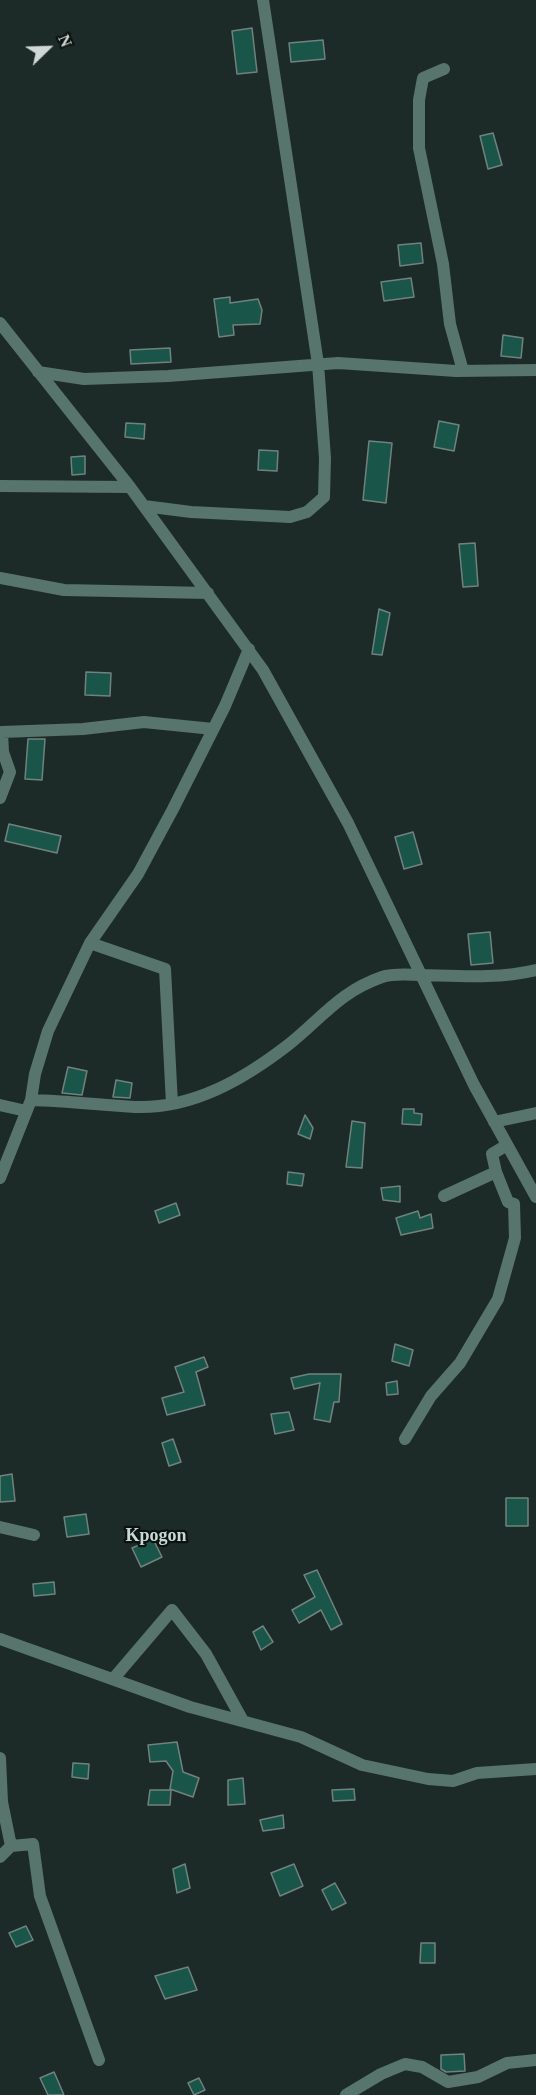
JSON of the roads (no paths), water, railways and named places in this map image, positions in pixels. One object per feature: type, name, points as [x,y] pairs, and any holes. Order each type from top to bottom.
[{"type":"street","points":[[144,506],[290,517],[307,512],[324,497],[325,458],[318,364],[263,0]]},
{"type":"street","points":[[444,69],[423,78],[419,100],[419,148],[444,264],[450,324],[463,371]]},
{"type":"street","points":[[0,323],[130,487],[249,648],[286,709],[348,823],[494,1122],[536,1197]]},
{"type":"street","points":[[38,372],[94,379],[338,363],[463,371],[536,370]]},
{"type":"street","points":[[0,486],[130,487]]},
{"type":"street","points":[[0,578],[64,590],[208,593]]},
{"type":"street","points":[[0,1178],[29,1105],[35,1074],[48,1031],[90,944],[138,874],[213,729],[249,648]]},
{"type":"street","points":[[0,798],[10,772],[3,752],[2,732],[83,729],[144,722],[213,729]]},
{"type":"street","points":[[90,944],[165,969],[172,1104]]},
{"type":"street","points":[[0,1106],[137,1107],[172,1104],[203,1096],[247,1075],[290,1043],[343,995],[386,975],[504,976],[536,970]]},
{"type":"street","points":[[494,1122],[536,1113]]},
{"type":"street","points":[[405,1439],[431,1396],[460,1363],[498,1299],[515,1238],[515,1227],[513,1204],[508,1202],[496,1172],[492,1154],[507,1145]]},
{"type":"street","points":[[444,1196],[496,1172]]},
{"type":"street","points":[[0,1527],[34,1535]]},
{"type":"street","points":[[114,1678],[172,1610],[206,1654],[243,1721]]},
{"type":"street","points":[[0,1639],[190,1707],[301,1737],[362,1765],[428,1779],[453,1781],[477,1773],[536,1769]]},
{"type":"street","points":[[0,1758],[2,1802],[11,1846]]},
{"type":"street","points":[[0,1857],[11,1846],[33,1844],[40,1896],[99,2060]]},
{"type":"street","points":[[346,2095],[381,2074],[405,2064],[422,2067],[448,2082],[478,2077],[507,2063],[536,2060]]},
{"type":"district","name":"Kpogon","points":[[156,1536]]}]
